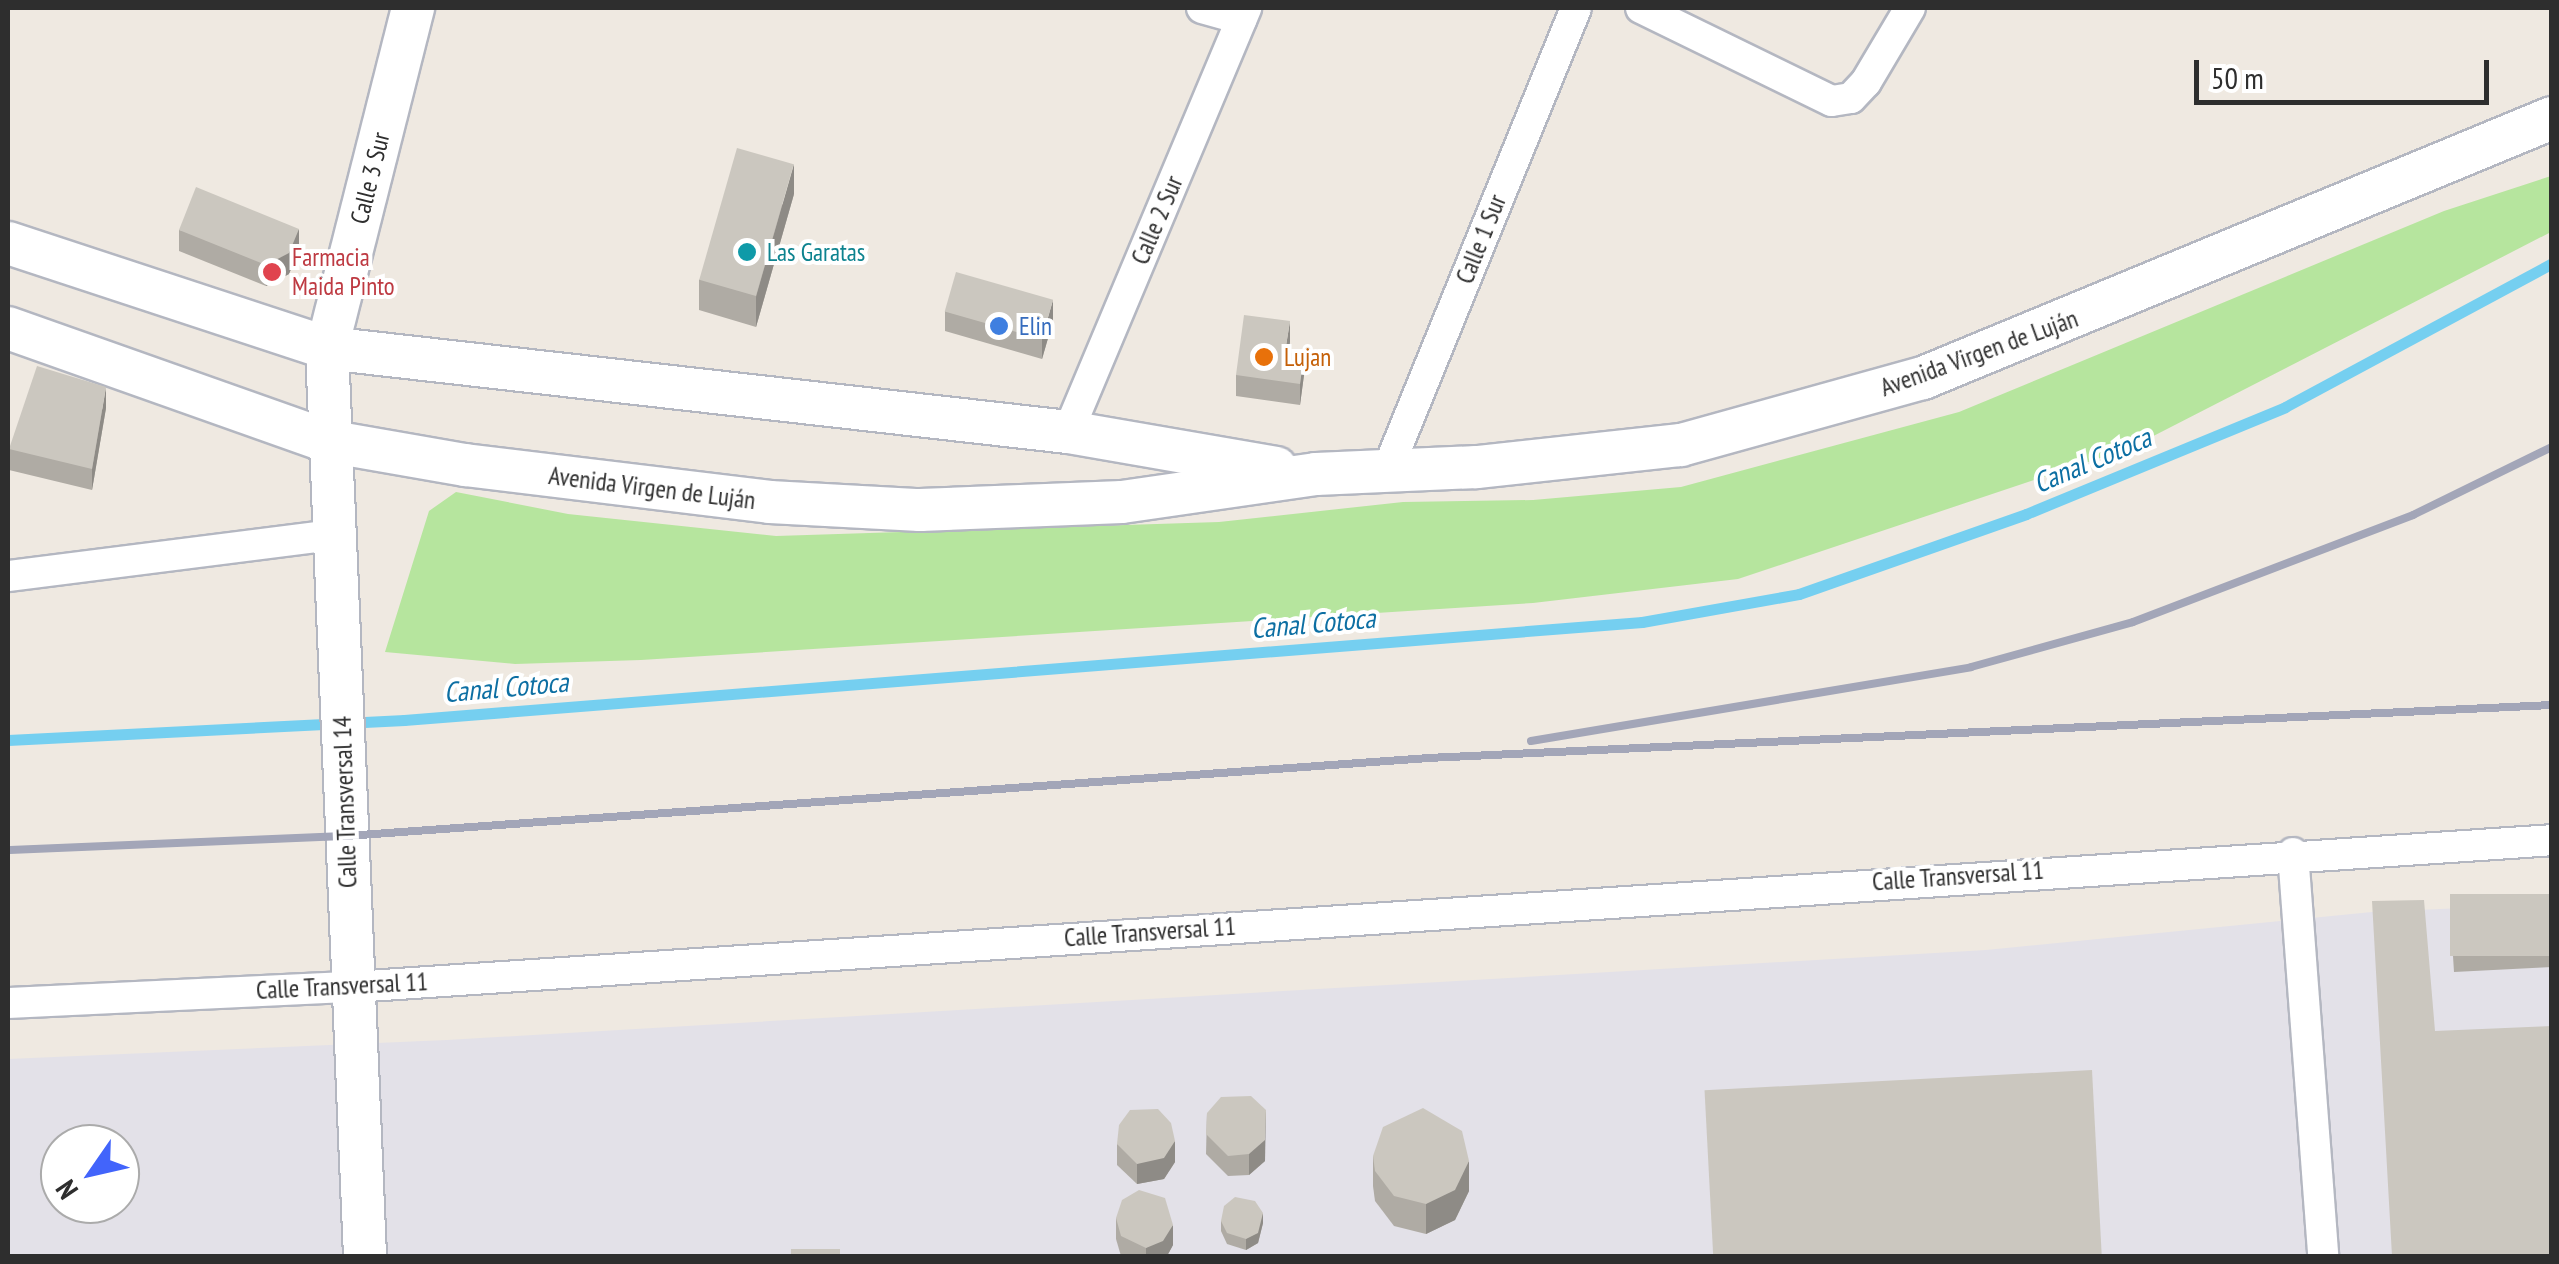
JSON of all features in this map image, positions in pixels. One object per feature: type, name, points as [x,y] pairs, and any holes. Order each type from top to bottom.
[{"type":"main road","name":"Calle 3 Sur","points":[[327,348],[414,8]]},
{"type":"main road","name":"Avenida Virgen de Luján","points":[[8,328],[327,441],[678,491],[920,510],[1122,502],[1316,474],[1680,445],[1923,378],[2552,118]]},
{"type":"main road","name":"Avenida Virgen de Luján","points":[[8,243],[327,348],[1068,432],[1316,474]]},
{"type":"main road","name":"Calle Transversal 14","points":[[327,348],[327,441],[365,1256]]},
{"type":"street","points":[[1202,8],[1243,13]]},
{"type":"street","name":"Calle 1 Sur","points":[[1387,471],[1576,8]]},
{"type":"street","points":[[1641,8],[1832,101],[1852,98],[1866,82],[1910,8]]},
{"type":"street","name":"Calle 2 Sur","points":[[1068,432],[1243,13]]},
{"type":"street","points":[[8,576],[332,535]]},
{"type":"street","name":"Calle Transversal 11","points":[[8,1004],[352,987],[2293,852],[2552,840]]},
{"type":"street","points":[[2293,852],[2323,1256]]},
{"type":"shaded area","points":[[2551,904],[2551,1256],[8,1256],[8,1059],[447,1040],[1986,950],[2372,912]]},
{"type":"green space","points":[[2551,176],[2551,232],[2130,448],[1738,579],[1533,603],[641,660],[515,664],[385,652],[429,511],[456,492],[568,514],[776,536],[1219,522],[1403,502],[1533,500],[1681,487],[1959,412],[2444,211]]},
{"type":"building","name":"Las Garatas","points":[[737,148],[794,164],[756,296],[699,280]]},
{"type":"building","points":[[196,187],[299,229],[289,253],[266,265],[179,230]]},
{"type":"building","points":[[956,272],[1053,300],[1042,339],[945,311]]},
{"type":"building","points":[[1244,315],[1290,321],[1285,352],[1304,354],[1300,384],[1236,375]]},
{"type":"building","points":[[37,366],[106,387],[92,469],[9,449]]},
{"type":"building","points":[[2450,894],[2552,894],[2552,956],[2450,956]]},
{"type":"building","points":[[2424,900],[2435,1031],[2552,1026],[2552,1256],[2392,1256],[2372,901]]},
{"type":"building","points":[[2092,1070],[2102,1256],[1713,1256],[1705,1090]]},
{"type":"building","points":[[1251,1096],[1266,1110],[1265,1140],[1249,1154],[1228,1156],[1206,1134],[1207,1113],[1221,1097]]},
{"type":"building","points":[[1423,1108],[1462,1131],[1469,1161],[1455,1190],[1426,1204],[1394,1196],[1375,1171],[1373,1156],[1383,1127]]},
{"type":"building","points":[[1158,1109],[1171,1123],[1175,1141],[1164,1158],[1137,1164],[1117,1144],[1119,1125],[1130,1110]]},
{"type":"building","points":[[1139,1190],[1165,1198],[1173,1225],[1163,1241],[1146,1248],[1121,1236],[1116,1218],[1122,1200]]},
{"type":"building","points":[[1235,1197],[1255,1201],[1263,1213],[1258,1233],[1246,1239],[1227,1233],[1221,1221],[1224,1206]]},
{"type":"building","points":[[791,1249],[840,1249],[840,1256],[791,1256]]},
{"type":"waterway","name":"Canal Cotoca","points":[[8,740],[404,720],[1642,622],[1799,594],[2026,514],[2285,407],[2552,263]]},
{"type":"railway","points":[[1531,741],[1971,667],[2133,622],[2413,515],[2552,447]]},
{"type":"railway","points":[[8,850],[346,836],[1428,758],[2552,705]]},
{"type":"place","name":"Las Garatas","points":[[747,252]]},
{"type":"place","name":"Farmacia Maida Pinto","points":[[272,272]]},
{"type":"place","name":"Elin","points":[[999,326]]},
{"type":"place","name":"Lujan","points":[[1264,357]]}]
